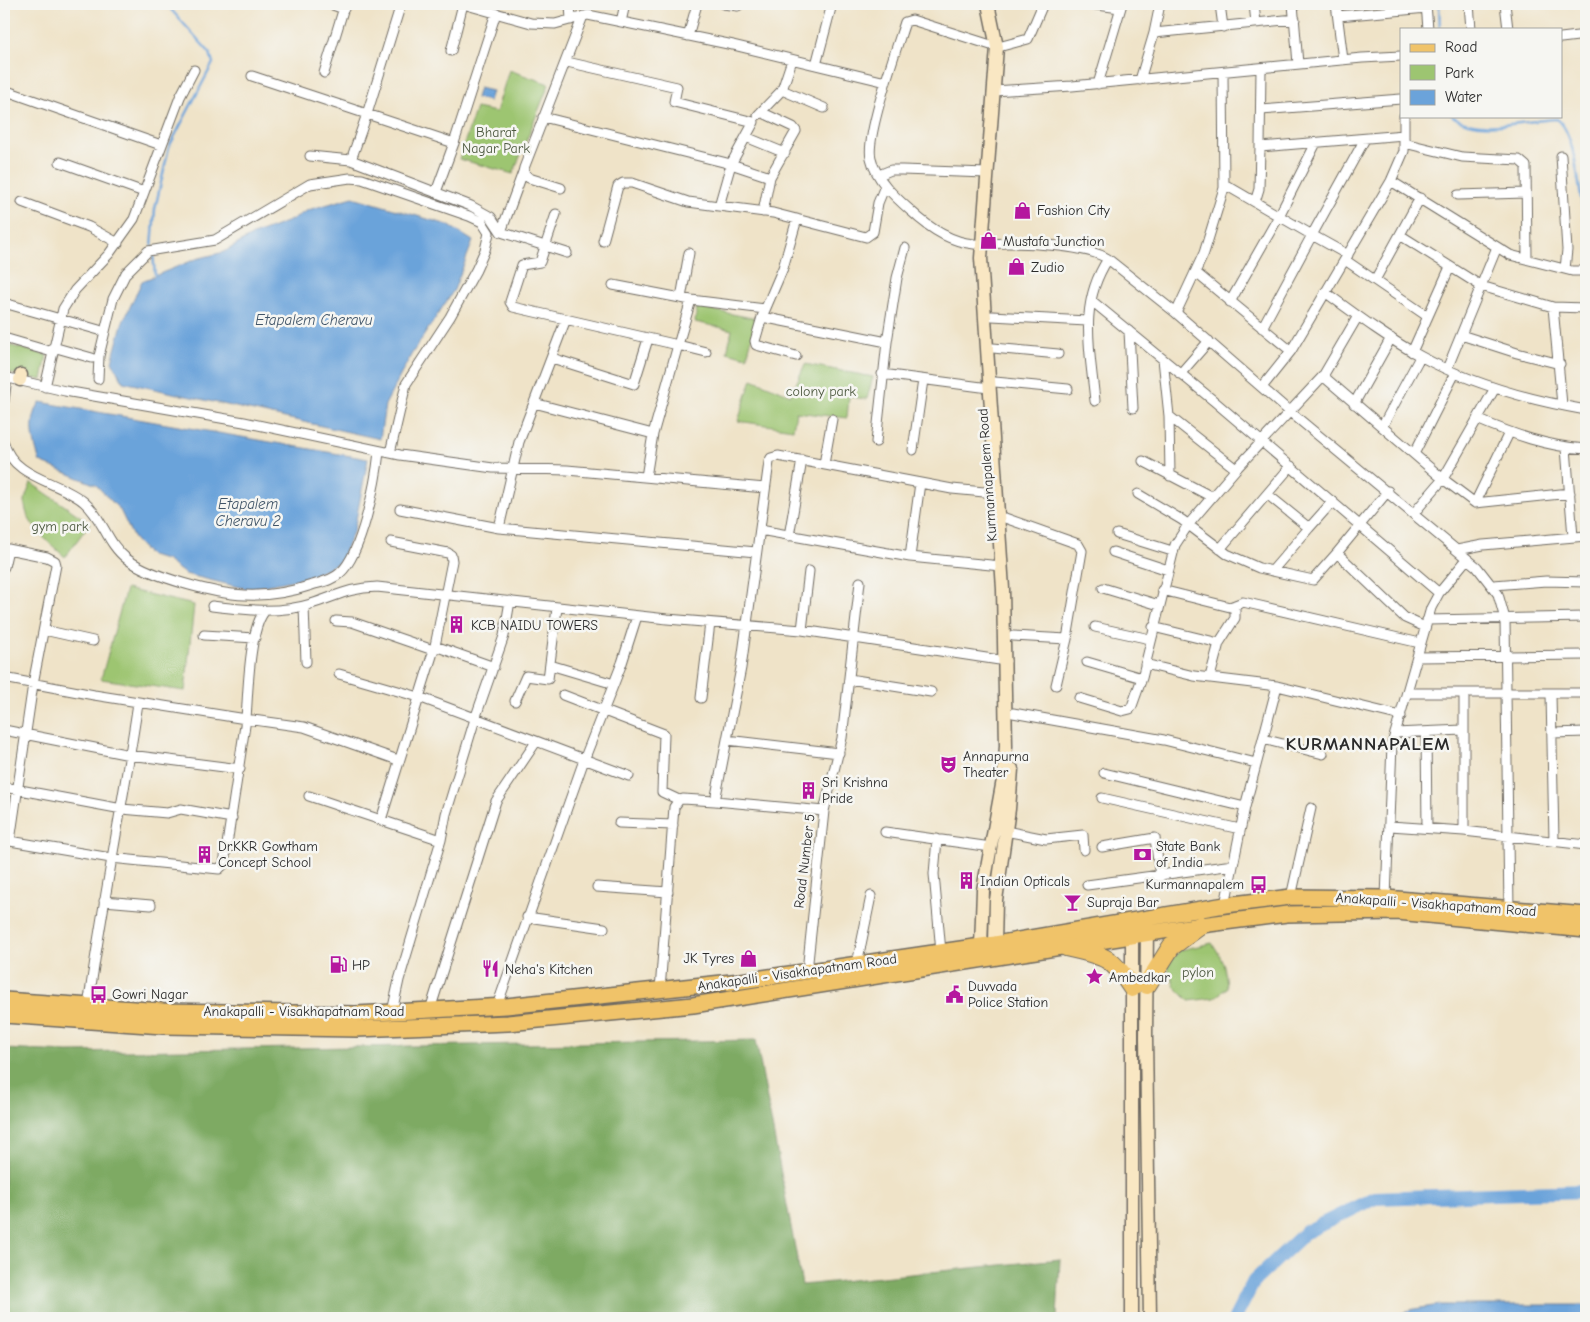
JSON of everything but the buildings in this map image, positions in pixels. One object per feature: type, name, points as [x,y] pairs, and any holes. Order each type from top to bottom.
[{"type":"highway","points":[[1066,946],[1109,959],[1140,986],[1171,947],[1201,925]]},
{"type":"main road","points":[[988,4],[999,46]]},
{"type":"main road","name":"Kurmannapalem Road","points":[[988,945],[996,900],[1001,830],[1011,783],[1013,714],[1013,636],[1005,518],[992,385],[992,316],[986,244],[1001,32],[993,4]]},
{"type":"main road","points":[[988,945],[983,890],[991,847],[1001,830],[1005,755],[1006,661],[995,493],[986,244],[987,174],[997,91]]},
{"type":"main road","name":"Anakapalli - Visakhapatnam Road","points":[[1147,926],[1224,905],[1291,897],[1386,898],[1509,910],[1586,915]]},
{"type":"main road","name":"Anakapalli - Visakhapatnam Road","points":[[4,1000],[88,1007],[308,1014],[392,1012],[497,1006],[741,981],[988,945],[1147,926],[1201,925],[1287,914],[1397,912],[1586,930]]},
{"type":"main road","points":[[1132,1318],[1140,986],[1147,926]]},
{"type":"main road","points":[[1132,928],[1140,986],[1150,1318]]},
{"type":"main road","name":"Anakapalli - Visakhapatnam Road","points":[[4,1015],[163,1026],[357,1029],[508,1023],[743,997],[1066,946],[1132,928]]},
{"type":"main road","points":[[741,981],[743,997]]},
{"type":"street","points":[[324,73],[344,6],[330,4]]},
{"type":"street","points":[[351,160],[401,4]]},
{"type":"street","points":[[451,51],[463,4],[531,23],[555,24],[588,15],[886,82]]},
{"type":"street","points":[[570,4],[571,20]]},
{"type":"street","points":[[621,22],[625,4]]},
{"type":"street","points":[[688,36],[697,4]]},
{"type":"street","points":[[723,4],[738,6]]},
{"type":"street","points":[[816,65],[832,4]]},
{"type":"street","points":[[1043,4],[1028,38],[999,46],[908,20],[905,22],[886,82],[870,145],[871,160],[885,186],[921,220],[935,230],[962,242],[1009,243],[1085,250],[1108,258],[1263,386],[1289,411],[1414,513],[1494,585],[1502,603],[1505,619],[1509,910]]},
{"type":"street","points":[[1090,4],[1121,6],[1098,84]]},
{"type":"street","points":[[1140,80],[1154,33],[1160,4]]},
{"type":"street","points":[[1220,4],[1223,28]]},
{"type":"street","points":[[1254,4],[1256,23]]},
{"type":"street","points":[[1293,4],[1298,64]]},
{"type":"street","points":[[1336,4],[1343,60]]},
{"type":"street","points":[[1469,4],[1471,28]]},
{"type":"street","points":[[1505,4],[1508,28]]},
{"type":"street","points":[[1338,16],[1373,8],[1426,6],[1428,28]]},
{"type":"street","points":[[436,192],[454,144],[496,13]]},
{"type":"street","points":[[501,232],[543,117],[567,62],[583,16]]},
{"type":"street","points":[[1154,33],[1223,28],[1295,19]]},
{"type":"street","points":[[1562,38],[1586,35]]},
{"type":"street","points":[[997,91],[1098,84],[1400,56]]},
{"type":"street","points":[[719,206],[731,164],[760,112],[782,90],[792,60]]},
{"type":"street","points":[[567,62],[677,87],[674,102],[754,122]]},
{"type":"street","points":[[1255,202],[1259,189],[1261,68]]},
{"type":"street","points":[[45,387],[63,309],[75,290],[118,243],[134,219],[180,97],[194,70]]},
{"type":"street","points":[[1176,313],[1204,254],[1224,184],[1223,72]]},
{"type":"street","points":[[252,76],[454,144]]},
{"type":"street","points":[[4,90],[161,145]]},
{"type":"street","points":[[782,90],[824,108]]},
{"type":"street","points":[[1261,110],[1400,99]]},
{"type":"street","points":[[760,112],[795,128],[785,153],[770,177],[763,212]]},
{"type":"street","points":[[543,117],[731,164],[770,177]]},
{"type":"street","points":[[1263,386],[1291,351],[1390,181],[1404,151],[1404,118]]},
{"type":"street","points":[[746,136],[785,153]]},
{"type":"street","points":[[1260,147],[1365,139],[1404,139],[1462,157],[1519,160],[1526,166],[1527,259]]},
{"type":"street","points":[[1262,328],[1365,139]]},
{"type":"street","points":[[1230,302],[1279,216],[1316,142]]},
{"type":"street","points":[[310,156],[351,160],[436,192],[491,217],[501,232],[567,253]]},
{"type":"street","points":[[1561,156],[1567,250],[1564,269]]},
{"type":"street","points":[[60,162],[144,192]]},
{"type":"street","points":[[879,175],[892,170],[987,174]]},
{"type":"street","points":[[523,172],[529,178],[560,188]]},
{"type":"street","points":[[98,380],[99,356],[113,299],[126,273],[148,251],[215,240],[310,184],[362,178],[469,216],[482,222],[488,233],[485,250],[476,270],[450,317],[406,384],[390,453]]},
{"type":"street","points":[[1390,181],[1510,255],[1564,269],[1586,271]]},
{"type":"street","points":[[603,241],[618,186],[623,182],[632,183],[688,202],[763,212],[869,237],[873,232],[878,202],[885,186]]},
{"type":"street","points":[[1224,184],[1347,257],[1375,280],[1427,316]]},
{"type":"street","points":[[1458,195],[1526,193]]},
{"type":"street","points":[[1375,280],[1420,198]]},
{"type":"street","points":[[22,202],[89,227],[118,243]]},
{"type":"street","points":[[556,214],[540,262],[522,265],[511,304],[516,308],[706,352]]},
{"type":"street","points":[[796,356],[756,346],[755,341],[764,313],[783,268],[797,220]]},
{"type":"street","points":[[1400,235],[1481,286],[1553,307],[1586,308]]},
{"type":"street","points":[[1414,454],[1451,371],[1461,335],[1497,247]]},
{"type":"street","points":[[876,442],[882,374],[897,278],[906,248]]},
{"type":"street","points":[[681,298],[689,253]]},
{"type":"street","points":[[1095,401],[1087,321],[1097,276],[1108,258]]},
{"type":"street","points":[[1382,427],[1416,354],[1427,316],[1450,266]]},
{"type":"street","points":[[1195,272],[1291,351]]},
{"type":"street","points":[[613,285],[764,313],[887,342]]},
{"type":"street","points":[[1325,292],[1416,354],[1451,371],[1495,388],[1586,410]]},
{"type":"street","points":[[646,477],[653,434],[691,300]]},
{"type":"street","points":[[4,302],[99,330]]},
{"type":"street","points":[[1092,302],[1291,466],[1439,593]]},
{"type":"street","points":[[1553,307],[1560,364],[1562,405]]},
{"type":"street","points":[[992,316],[1087,321]]},
{"type":"street","points":[[1080,698],[1126,710],[1132,706],[1142,678],[1172,552],[1188,525],[1236,469],[1323,376],[1358,316]]},
{"type":"street","points":[[499,528],[519,442],[566,320]]},
{"type":"street","points":[[1129,331],[1133,408]]},
{"type":"street","points":[[1461,335],[1560,364]]},
{"type":"street","points":[[4,338],[92,358]]},
{"type":"street","points":[[1354,404],[1391,338]]},
{"type":"street","points":[[552,358],[634,384],[648,339]]},
{"type":"street","points":[[1180,374],[1209,341]]},
{"type":"street","points":[[993,348],[1058,354]]},
{"type":"street","points":[[1163,359],[1169,416],[1170,476]]},
{"type":"street","points":[[882,374],[923,380],[1068,389]]},
{"type":"street","points":[[1323,376],[1443,479],[1475,503],[1570,493]]},
{"type":"street","points":[[4,401],[5,377],[20,378],[45,387],[244,422],[379,452],[513,470],[567,470],[765,488]]},
{"type":"street","points":[[913,450],[923,380]]},
{"type":"street","points":[[1414,513],[1443,479],[1495,388]]},
{"type":"street","points":[[534,403],[653,434]]},
{"type":"street","points":[[1169,416],[1236,469]]},
{"type":"street","points":[[824,464],[832,419]]},
{"type":"street","points":[[1477,419],[1509,433],[1566,448],[1586,449]]},
{"type":"street","points":[[1475,503],[1509,433]]},
{"type":"street","points":[[4,443],[11,459],[32,475],[61,488],[84,502],[94,512],[114,545],[128,560],[169,579],[246,595],[292,591],[328,580],[340,574],[352,556],[358,541],[376,477],[379,452]]},
{"type":"street","points":[[1566,448],[1572,537]]},
{"type":"street","points":[[715,801],[737,694],[765,488],[771,458],[778,456],[920,484],[995,493]]},
{"type":"street","points":[[788,536],[802,460]]},
{"type":"street","points":[[1143,461],[1212,497]]},
{"type":"street","points":[[1220,549],[1291,466]]},
{"type":"street","points":[[910,557],[920,484]]},
{"type":"street","points":[[1138,494],[1188,525],[1220,549],[1243,561],[1272,572],[1313,580],[1388,491]]},
{"type":"street","points":[[1267,494],[1309,528]]},
{"type":"street","points":[[1272,572],[1332,501]]},
{"type":"street","points":[[400,509],[499,528],[756,552]]},
{"type":"street","points":[[1005,518],[1078,544],[1081,548],[1083,555],[1056,685]]},
{"type":"street","points":[[760,530],[910,557],[1001,566]]},
{"type":"street","points":[[1118,534],[1172,552]]},
{"type":"street","points":[[1457,550],[1483,545],[1586,536]]},
{"type":"street","points":[[381,820],[434,648],[447,595],[452,562],[451,555],[391,542]]},
{"type":"street","points":[[4,567],[6,548],[46,557],[55,561],[56,570],[33,684],[7,840],[111,858],[220,869],[224,864],[240,769],[255,638],[259,618],[264,612]]},
{"type":"street","points":[[1113,552],[1168,570]]},
{"type":"street","points":[[1337,553],[1405,618],[1426,623],[1586,617]]},
{"type":"street","points":[[1386,898],[1391,756],[1395,733],[1426,623],[1439,593],[1467,559]]},
{"type":"street","points":[[802,630],[809,571]]},
{"type":"street","name":"Road Number 5","points":[[807,971],[824,811],[839,753],[860,582]]},
{"type":"street","points":[[1494,585],[1586,582]]},
{"type":"street","points":[[212,606],[264,612],[304,606],[348,589],[360,587],[385,588],[558,608],[854,636],[967,657],[1006,661]]},
{"type":"street","points":[[1103,588],[1158,605]]},
{"type":"street","points":[[1162,590],[1230,607],[1243,602],[1420,643]]},
{"type":"street","points":[[392,1012],[407,949],[441,840],[446,814],[475,719],[504,636],[510,602]]},
{"type":"street","points":[[1210,677],[1219,643],[1234,618],[1235,605]]},
{"type":"street","points":[[304,606],[306,662]]},
{"type":"street","points":[[515,701],[526,676],[548,679],[558,608]]},
{"type":"street","points":[[497,1006],[527,917],[584,760],[614,684],[637,616]]},
{"type":"street","points":[[336,620],[352,622],[494,667]]},
{"type":"street","points":[[701,698],[710,623]]},
{"type":"street","points":[[1095,627],[1150,639]]},
{"type":"street","points":[[1153,627],[1219,643]]},
{"type":"street","points":[[44,630],[93,641]]},
{"type":"street","points":[[204,635],[255,638]]},
{"type":"street","points":[[1013,636],[1067,639]]},
{"type":"street","points":[[1416,657],[1586,655]]},
{"type":"street","points":[[1087,662],[1142,678]]},
{"type":"street","points":[[1145,664],[1194,676],[1277,686],[1401,716]]},
{"type":"street","points":[[550,665],[614,684]]},
{"type":"street","points":[[339,674],[418,697],[629,776]]},
{"type":"street","points":[[4,678],[138,703],[304,727],[398,760]]},
{"type":"street","points":[[849,679],[931,692]]},
{"type":"street","points":[[1224,905],[1245,807],[1277,686]]},
{"type":"street","points":[[1407,693],[1586,693]]},
{"type":"street","points":[[1464,694],[1464,830]]},
{"type":"street","points":[[1551,694],[1554,841]]},
{"type":"street","points":[[563,695],[664,734],[662,792],[679,800],[715,801],[824,811]]},
{"type":"street","points":[[88,1007],[138,703]]},
{"type":"street","points":[[1013,714],[1164,740],[1256,763]]},
{"type":"street","points":[[4,730],[130,755],[240,769]]},
{"type":"street","points":[[1395,733],[1463,730]]},
{"type":"street","points":[[1426,732],[1427,828]]},
{"type":"street","points":[[1552,733],[1586,732]]},
{"type":"street","points":[[1263,739],[1323,754]]},
{"type":"street","points":[[728,740],[839,753]]},
{"type":"street","points":[[430,1010],[496,801],[536,742]]},
{"type":"street","points":[[1104,773],[1245,807]]},
{"type":"street","points":[[4,787],[122,809],[167,813],[181,809],[232,818]]},
{"type":"street","points":[[309,796],[441,840]]},
{"type":"street","points":[[1102,798],[1240,829]]},
{"type":"street","points":[[660,990],[674,808],[679,800]]},
{"type":"street","points":[[1291,897],[1311,808]]},
{"type":"street","points":[[619,823],[673,825]]},
{"type":"street","points":[[1390,826],[1464,830],[1586,845]]},
{"type":"street","points":[[1001,830],[1051,840],[1083,835],[1084,850]]},
{"type":"street","points":[[885,832],[991,847]]},
{"type":"street","points":[[1102,847],[1155,838],[1160,877]]},
{"type":"street","points":[[938,839],[934,874],[942,952]]},
{"type":"street","points":[[1087,886],[1233,866]]},
{"type":"street","points":[[597,887],[668,892]]},
{"type":"street","points":[[857,964],[871,896]]},
{"type":"street","points":[[104,901],[151,904]]},
{"type":"street","points":[[527,917],[604,928]]},
{"type":"green space","name":"Bharat Nagar Park","points":[[509,70],[549,84],[513,174],[459,159],[476,108],[496,112]]},
{"type":"green space","points":[[697,307],[757,319],[747,357],[727,352],[732,330],[695,322]]},
{"type":"green space","points":[[4,344],[47,355],[42,380],[4,372]]},
{"type":"green space","name":"colony park","points":[[805,364],[873,377],[867,399],[849,397],[847,418],[796,412],[793,429],[738,421],[752,379],[791,395]]},
{"type":"green space","name":"gym park","points":[[31,483],[90,523],[65,557],[45,539],[29,518],[25,502]]},
{"type":"green space","points":[[126,589],[194,605],[185,691],[101,679]]},
{"type":"green space","name":"pylon","points":[[1212,943],[1223,964],[1227,988],[1214,998],[1189,1001],[1175,987],[1167,965],[1180,950]]},
{"type":"green space","points":[[756,1040],[802,1285],[1060,1259],[1057,1318],[4,1318],[4,1049],[68,1052]]},
{"type":"water","points":[[479,88],[492,91],[489,101],[476,98]]},
{"type":"water","name":"Etapalem Cheravu","points":[[353,197],[448,225],[473,241],[454,290],[411,355],[385,405],[380,439],[123,382],[112,361],[122,324],[142,281],[196,259],[224,252],[253,235],[289,221],[308,210]]},
{"type":"water","name":"Etapalem Cheravu 2","points":[[40,402],[368,459],[354,530],[340,562],[309,577],[247,589],[185,574],[166,560],[150,556],[134,539],[120,510],[96,485],[40,462],[35,447],[33,424],[36,409]]},
{"type":"water","points":[[1440,1305],[1586,1305],[1586,1318],[1388,1318],[1414,1309]]},
{"type":"waterway","points":[[152,247],[155,209],[169,147],[213,63],[210,53],[166,4]]},
{"type":"waterway","points":[[1439,4],[1440,28]]},
{"type":"waterway","points":[[1456,118],[1463,122],[1489,126],[1557,119],[1564,127],[1573,153],[1586,229]]},
{"type":"waterway","points":[[153,253],[155,275]]},
{"type":"waterway","points":[[1235,1318],[1254,1281],[1306,1232],[1375,1198],[1586,1191]]},
{"type":"place","name":"Fashion City","points":[[1023,210]]},
{"type":"place","name":"Mustafa Junction","points":[[989,241]]},
{"type":"place","name":"Zudio","points":[[1017,267]]},
{"type":"place","name":"KCB NAIDU TOWERS","points":[[457,625]]},
{"type":"place","name":"Annapurna Theater","points":[[949,764]]},
{"type":"place","name":"Sri Krishna Pride","points":[[808,790]]},
{"type":"place","name":"Dr.KKR Gowtham Concept School","points":[[204,854]]},
{"type":"place","name":"State Bank of India","points":[[1142,854]]},
{"type":"place","name":"Indian Opticals","points":[[966,881]]},
{"type":"place","name":"Kurmannapalem","points":[[1258,884]]},
{"type":"place","name":"Supraja Bar","points":[[1073,902]]},
{"type":"place","name":"JK Tyres","points":[[748,958]]},
{"type":"place","name":"HP","points":[[338,965]]},
{"type":"place","name":"Neha's Kitchen","points":[[491,969]]},
{"type":"place","name":"Ambedkar","points":[[1095,977]]},
{"type":"place","name":"Gowri Nagar","points":[[98,994]]},
{"type":"place","name":"Duvvada Police Station","points":[[954,994]]},
{"type":"district","name":"KURMANNAPALEM","points":[[1368,743]]}]
